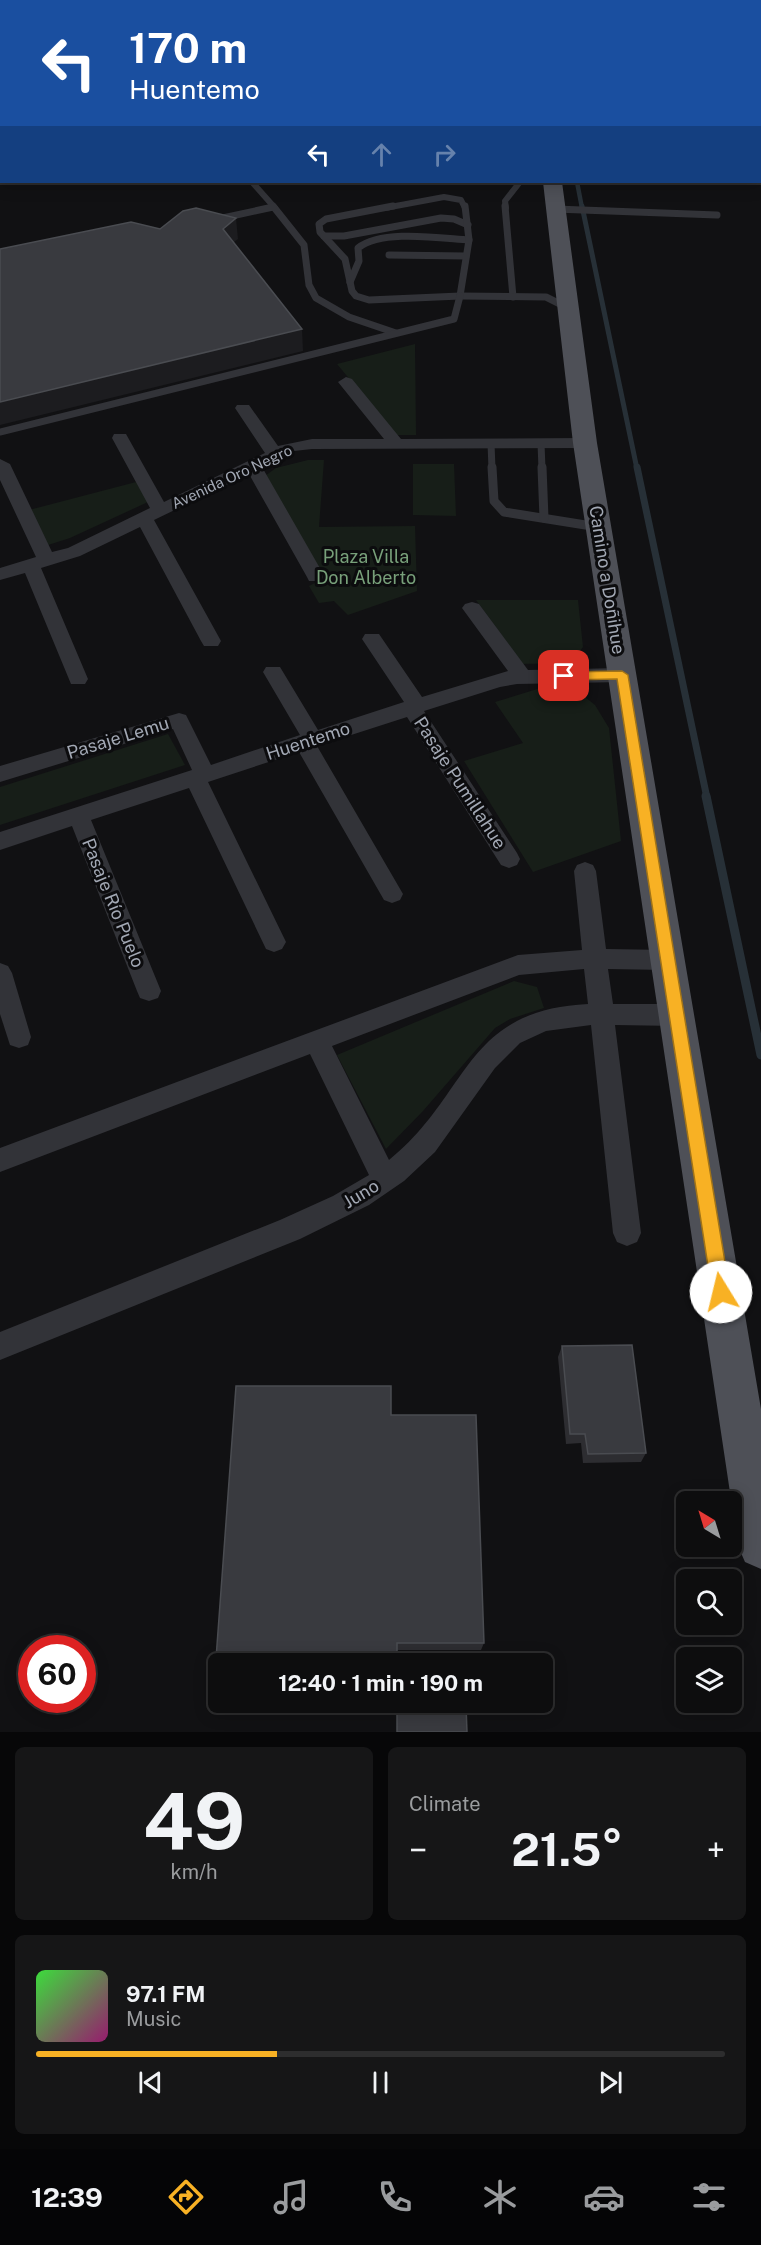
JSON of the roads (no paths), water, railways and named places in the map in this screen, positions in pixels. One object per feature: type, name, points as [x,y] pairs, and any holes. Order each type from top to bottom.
[{"type":"main road","name":"Camino a Doñihue","points":[[554,195],[566,307],[585,443],[761,1546]]},
{"type":"street","points":[[346,382],[396,443]]},
{"type":"street","points":[[243,408],[274,453]]},
{"type":"street","points":[[120,438],[152,515],[211,641]]},
{"type":"street","name":"Avenida Oro Negro","points":[[0,574],[74,552],[290,447],[312,444],[585,443]]},
{"type":"street","points":[[1,464],[39,563],[78,679]]},
{"type":"street","points":[[252,464],[316,577]]},
{"type":"street","points":[[472,608],[522,676]]},
{"type":"street","name":"Pasaje Pumillahue","points":[[372,639],[509,859]]},
{"type":"street","points":[[273,672],[392,894]]},
{"type":"street","name":"Huentemo","points":[[0,841],[498,680],[522,676],[622,675]]},
{"type":"street","name":"Pasaje Lemu","points":[[0,774],[179,720],[200,776],[274,942]]},
{"type":"street","name":"Pasaje Río Puelo","points":[[78,815],[149,991]]},
{"type":"street","points":[[585,871],[627,1233]]},
{"type":"street","points":[[0,1160],[518,965],[595,959],[667,960]]},
{"type":"street","points":[[0,973],[20,1037]]},
{"type":"street","name":"Juno","points":[[0,1346],[311,1220],[362,1195],[385,1179],[427,1142],[444,1121],[484,1061],[512,1034],[546,1020],[602,1016],[678,1015]]},
{"type":"street","points":[[316,1040],[385,1179]]},
{"type":"lane","points":[[253,183],[303,243],[309,259],[309,284],[313,294],[350,317],[399,333]]},
{"type":"lane","points":[[513,297],[505,201],[519,183]]},
{"type":"lane","points":[[554,195],[717,215]]},
{"type":"lane","points":[[0,432],[454,319],[460,296],[469,240],[465,204],[454,197],[444,197],[326,219],[319,228],[345,259],[352,291],[356,296],[369,300],[460,296],[546,297],[566,307]]},
{"type":"lane","points":[[211,220],[273,207]]},
{"type":"lane","points":[[324,236],[344,236],[441,218],[454,219],[468,225]]},
{"type":"lane","points":[[350,282],[359,261],[360,245],[366,241],[379,238],[469,240]]},
{"type":"lane","points":[[389,255],[466,256]]},
{"type":"lane","points":[[491,443],[494,501],[504,512],[599,528]]},
{"type":"lane","points":[[541,443],[544,518]]},
{"type":"waterway","points":[[577,183],[582,208]]},
{"type":"waterway","points":[[582,206],[637,469]]},
{"type":"waterway","points":[[637,467],[707,798]]},
{"type":"waterway","points":[[706,796],[761,1055]]},
{"type":"park label","name":"Plaza Villa Don Alberto","points":[[366,567]]}]
